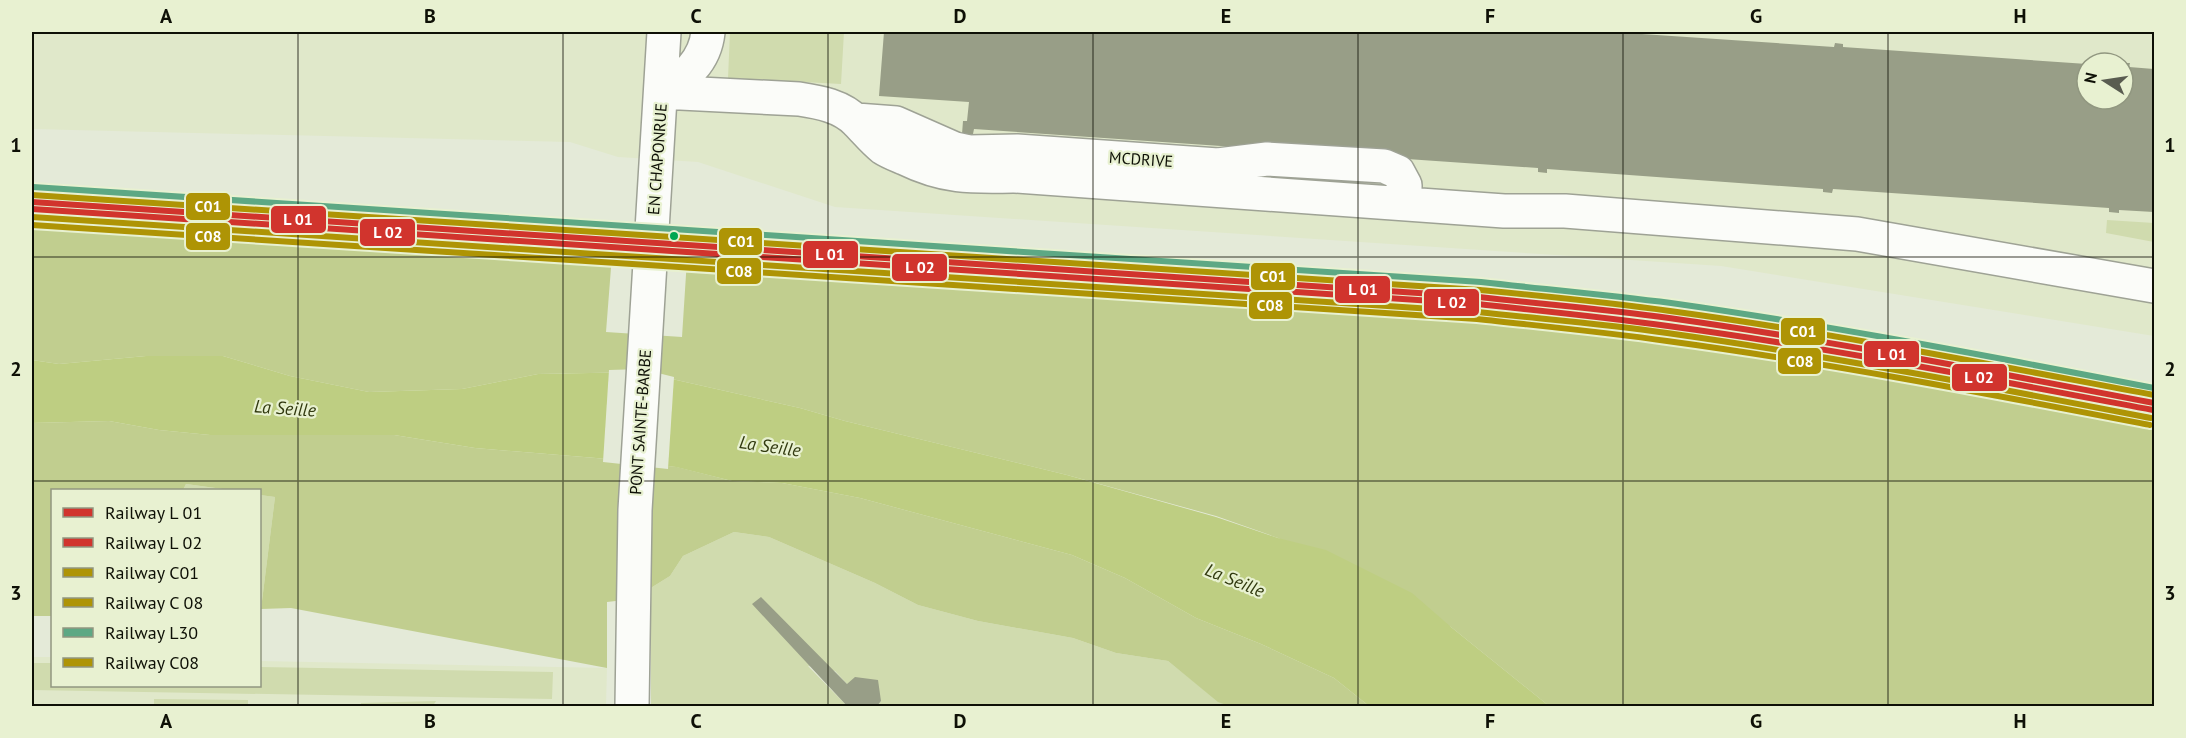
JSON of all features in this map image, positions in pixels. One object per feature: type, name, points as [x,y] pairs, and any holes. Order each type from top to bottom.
[{"type":"street","name":"EN CHAPONRUE","points":[[646,334],[664,32]]},
{"type":"street","name":"EN CHAPONRUE","points":[[661,92],[684,78],[698,62],[708,32]]},
{"type":"street","points":[[698,62],[717,89],[728,94]]},
{"type":"street","points":[[661,92],[728,94],[821,102],[856,120],[865,132],[884,148],[922,167],[956,176],[1015,176],[1504,211],[1577,212],[1857,234],[2154,286]]},
{"type":"street","name":"PONT SAINTE-BARBE","points":[[632,706],[634,510],[646,334]]},
{"type":"shaded area","points":[[32,32],[2154,32],[2154,336],[1721,266],[835,207],[698,162],[618,157],[570,142],[32,129]]},
{"type":"shaded area","points":[[730,32],[844,32],[841,84],[728,78]]},
{"type":"shaded area","points":[[32,220],[612,255],[606,332],[682,337],[687,259],[1694,322],[2154,406],[2154,706],[1549,706],[1451,627],[1278,538],[1216,516],[1067,475],[800,408],[641,372],[538,374],[462,389],[369,392],[290,376],[223,356],[146,356],[59,364],[32,360]]},
{"type":"shaded area","points":[[2107,220],[2154,223],[2154,242],[2106,233]]},
{"type":"shaded area","points":[[109,421],[159,430],[210,435],[394,435],[475,448],[677,467],[732,481],[782,483],[860,498],[1072,555],[1125,578],[1196,618],[1261,644],[1334,678],[1369,706],[1229,706],[1218,702],[1168,661],[1116,653],[1073,638],[978,621],[918,605],[875,583],[769,537],[734,532],[683,556],[670,576],[633,599],[607,602],[607,668],[291,608],[261,609],[275,497],[261,495],[261,489],[223,489],[186,484],[184,489],[51,489],[51,616],[32,616],[32,423]]},
{"type":"shaded area","points":[[186,484],[223,489],[184,489]]},
{"type":"shaded area","points":[[261,495],[275,497],[261,609]]},
{"type":"shaded area","points":[[734,532],[769,537],[875,583],[918,605],[978,621],[1073,638],[1116,653],[1168,661],[1218,701],[1229,706],[877,706],[881,701],[847,684],[835,671],[808,666],[847,706],[651,706],[651,605],[633,599],[670,576],[683,556]]},
{"type":"shaded area","points":[[32,657],[51,657],[51,687],[261,687],[261,661],[607,668],[606,706],[32,706]]},
{"type":"shaded area","points":[[32,663],[51,663],[51,687],[261,687],[261,667],[553,672],[552,699],[32,690]]},
{"type":"shaded area","points":[[154,699],[248,700],[248,706],[154,706]]},
{"type":"shaded area","points":[[436,701],[433,706],[361,706],[361,703]]},
{"type":"shaded area","points":[[264,704],[361,706],[264,706]]},
{"type":"water","name":"La Seille","points":[[146,356],[223,356],[290,376],[369,392],[462,389],[538,374],[641,372],[800,408],[1067,475],[1216,517],[1278,538],[1326,550],[1412,593],[1549,706],[1369,706],[1334,678],[1261,644],[1196,618],[1125,578],[1072,555],[860,498],[782,483],[732,481],[676,467],[475,448],[394,435],[210,435],[159,430],[109,421],[32,423],[32,360],[59,364]]},
{"type":"pier","points":[[642,369],[674,377],[668,469],[603,462],[609,370]]},
{"type":"building","points":[[884,32],[1612,32],[1834,47],[1835,43],[1843,44],[1843,47],[2075,63],[2075,111],[2135,111],[2135,67],[2154,69],[2154,212],[2119,210],[2119,213],[2109,212],[2109,208],[1833,189],[1832,193],[1823,192],[1823,189],[1547,169],[1547,173],[1538,172],[1538,168],[974,129],[973,134],[962,134],[963,121],[967,121],[969,102],[879,96]]},
{"type":"building","points":[[761,597],[847,684],[855,677],[878,680],[881,701],[877,706],[847,706],[752,604]]},
{"type":"transit line","points":[[32,202],[1479,297],[1622,312],[1730,327],[2154,403]]},
{"type":"transit line","points":[[32,209],[1478,304],[1644,323],[1790,344],[2153,410]]},
{"type":"transit line","points":[[32,217],[1478,312],[1620,327],[1728,342],[1910,372],[2151,418]]},
{"type":"rail line","name":"L30","points":[[33,187],[1481,282],[1647,300],[1732,312],[1913,342],[2154,388]]},
{"type":"rail line","name":"C01","points":[[32,195],[1480,290],[1623,305],[1791,329],[2154,395]]},
{"type":"rail line","name":"C08","points":[[32,225],[1477,319],[1643,338],[1788,359],[2150,425]]}]
